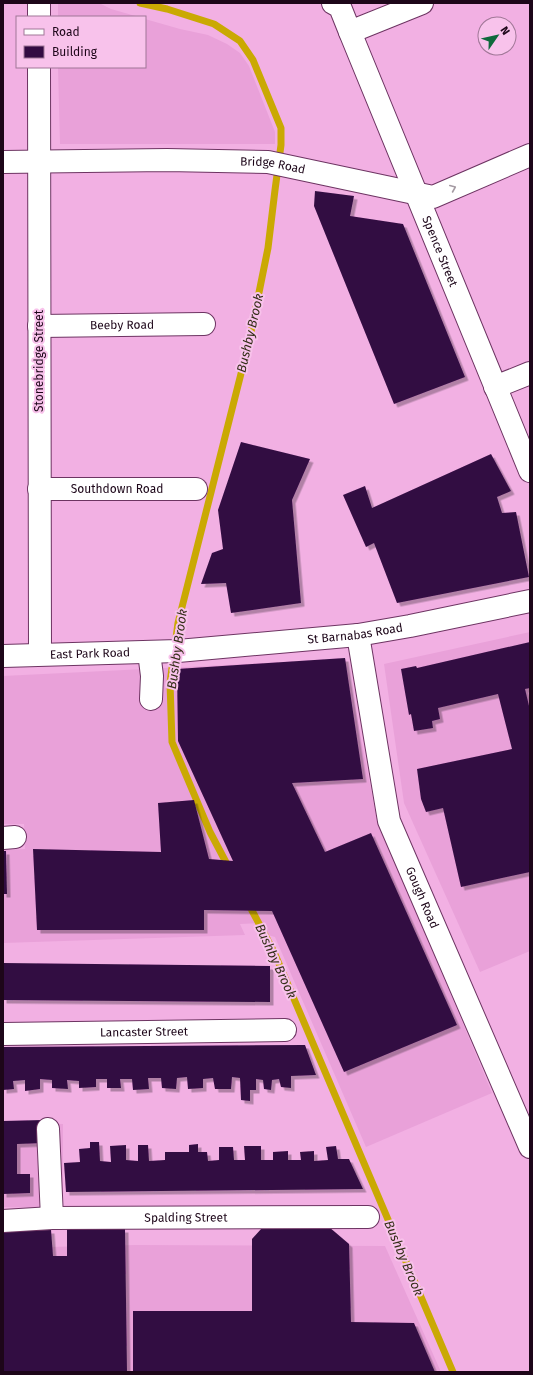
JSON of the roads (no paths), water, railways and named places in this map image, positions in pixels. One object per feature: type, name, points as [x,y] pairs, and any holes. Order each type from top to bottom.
[{"type":"street","points":[[39,3],[39,16]]},
{"type":"street","name":"Spence Street","points":[[333,3],[340,7],[530,471]]},
{"type":"street","points":[[350,32],[422,3]]},
{"type":"street","name":"Stonebridge Street","points":[[39,68],[40,654]]},
{"type":"street","name":"Bridge Road","points":[[3,162],[167,160],[278,163],[433,197],[530,155]]},
{"type":"street","name":"Beeby Road","points":[[39,326],[204,324]]},
{"type":"street","points":[[495,387],[530,373]]},
{"type":"street","name":"Southdown Road","points":[[39,489],[196,489]]},
{"type":"street","name":"St Barnabas Road","points":[[163,651],[358,635],[410,626],[530,601]]},
{"type":"street","name":"Gough Road","points":[[358,635],[389,821],[491,1060],[530,1147]]},
{"type":"street","points":[[151,699],[152,676],[163,651]]},
{"type":"street","name":"East Park Road","points":[[3,656],[163,651]]},
{"type":"street","name":"Lancaster Street","points":[[3,1034],[285,1030]]},
{"type":"street","points":[[48,1129],[52,1218]]},
{"type":"street","name":"Spalding Street","points":[[3,1221],[52,1218],[368,1217]]},
{"type":"waterway","name":"Bushby Brook","points":[[140,3],[167,9],[214,24],[240,41],[253,60],[281,128],[281,145],[268,248],[249,342],[178,623],[170,683],[172,742],[210,832],[229,868]]},
{"type":"waterway","name":"Bushby Brook","points":[[248,903],[274,952],[453,1372]]}]
